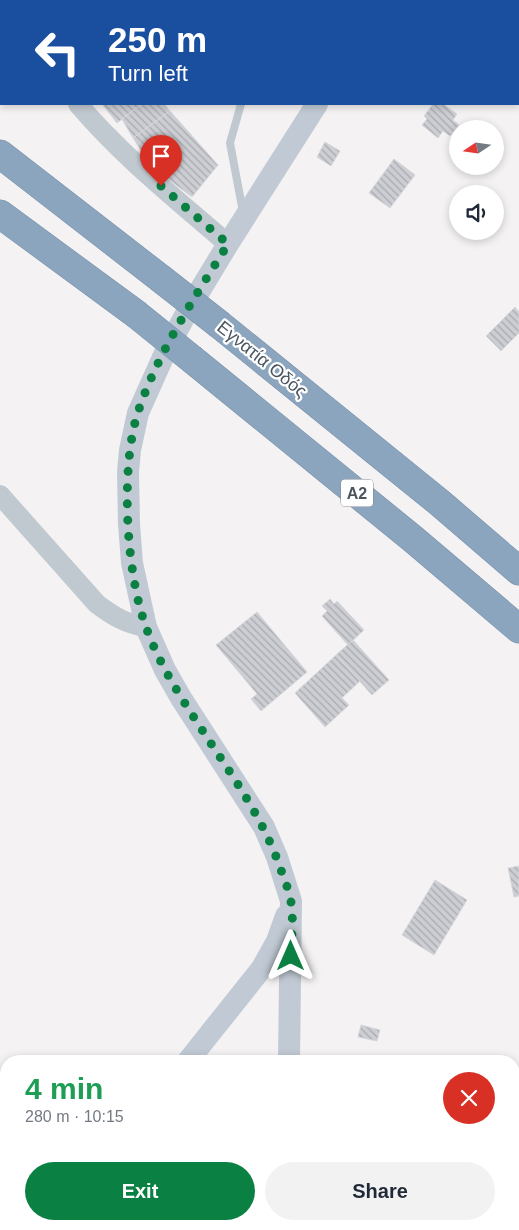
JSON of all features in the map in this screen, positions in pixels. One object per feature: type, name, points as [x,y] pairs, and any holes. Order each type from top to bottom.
[{"type":"highway","name":"Εγνατία Οδός","points":[[0,154],[220,325],[440,503],[519,571]]},
{"type":"highway","name":"Α2","points":[[0,214],[136,314],[413,539],[519,629]]},
{"type":"main road","points":[[289,1055],[291,901],[277,857],[264,827],[181,698],[146,627],[132,564],[128,472],[138,414],[164,354],[244,217],[316,105]]},
{"type":"main road","points":[[193,1055],[262,968],[277,941],[291,901]]},
{"type":"street","points":[[79,105],[122,151],[228,244]]},
{"type":"street","points":[[0,495],[97,604],[114,617],[132,625],[146,627]]},
{"type":"lane","points":[[241,105],[230,143],[244,217]]},
{"type":"building","points":[[103,105],[141,105],[117,123]]},
{"type":"building","points":[[141,105],[165,105],[170,111],[133,138],[122,119]]},
{"type":"building","points":[[432,105],[444,105],[457,114],[453,120],[449,120],[449,135],[443,131],[438,138],[422,125],[427,119],[424,116]]},
{"type":"building","points":[[170,111],[218,165],[192,197],[152,167],[133,138]]},
{"type":"building","points":[[325,142],[340,151],[331,166],[317,157]]},
{"type":"building","points":[[394,159],[415,175],[390,208],[369,193]]},
{"type":"building","points":[[515,307],[519,312],[519,333],[501,351],[486,336]]},
{"type":"building","points":[[330,599],[334,604],[337,601],[364,630],[348,645],[322,616],[327,611],[322,606]]},
{"type":"building","points":[[257,612],[307,672],[261,711],[251,699],[257,694],[216,645]]},
{"type":"building","points":[[353,640],[389,680],[372,695],[336,655]]},
{"type":"building","points":[[336,655],[360,681],[342,698],[349,705],[325,727],[295,693]]},
{"type":"building","points":[[519,866],[519,896],[514,897],[508,868]]},
{"type":"building","points":[[435,880],[467,900],[434,955],[402,935]]},
{"type":"building","points":[[361,1025],[380,1030],[377,1041],[358,1037]]},
{"type":"route","points":[[161,186],[228,244],[164,354],[138,414],[130,450],[127,490],[132,564],[146,627],[166,670],[181,698],[264,827],[277,857],[291,901],[291,956]]}]
